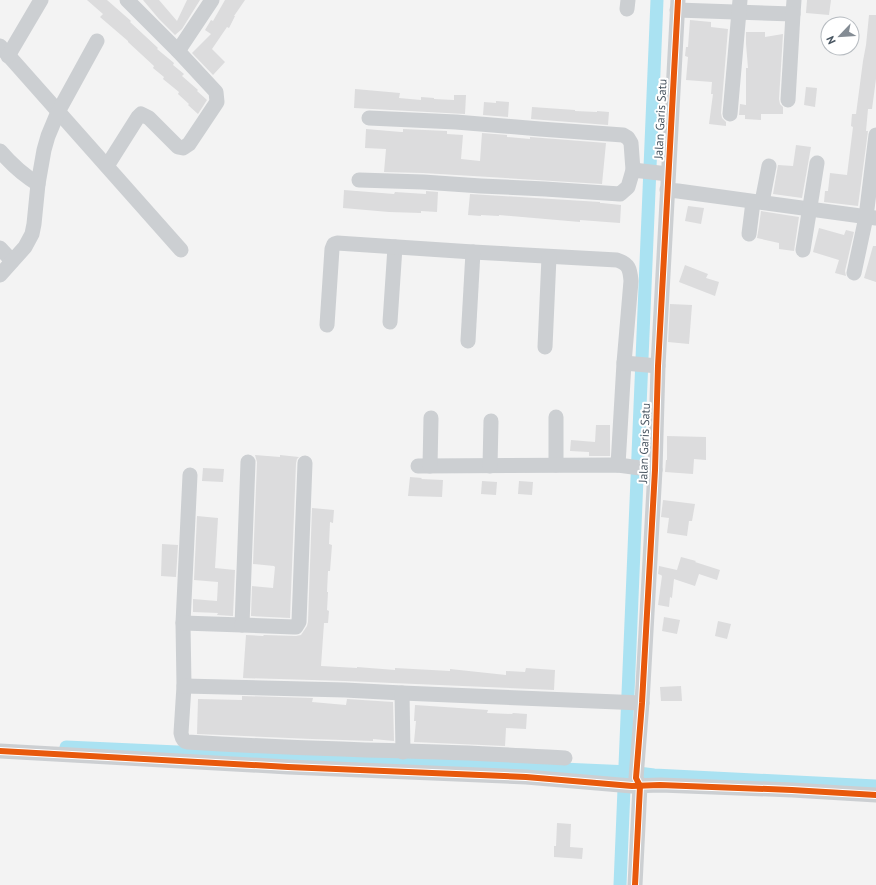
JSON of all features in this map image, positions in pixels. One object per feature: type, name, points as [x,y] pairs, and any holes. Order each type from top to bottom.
[{"type":"street","points":[[41,0],[4,51],[180,250]]},
{"type":"street","points":[[107,166],[141,114],[149,118],[178,146],[183,148],[189,144],[217,102],[216,92],[127,0]]},
{"type":"street","points":[[178,51],[212,0]]},
{"type":"street","points":[[678,5],[794,7],[788,100]]},
{"type":"street","name":"Jalan Garis Satu","points":[[635,885],[638,703],[655,366],[667,190],[665,173],[678,5]]},
{"type":"street","points":[[730,114],[740,6]]},
{"type":"street","points":[[0,275],[25,247],[32,234],[38,184],[48,136],[58,112],[97,41]]},
{"type":"street","points":[[359,180],[423,182],[620,194],[628,187],[637,170],[631,143],[628,138],[623,135],[456,122],[368,118]]},
{"type":"street","points":[[854,273],[871,217],[876,135]]},
{"type":"street","points":[[0,151],[13,165],[38,184]]},
{"type":"street","points":[[803,250],[817,163]]},
{"type":"street","points":[[749,234],[757,202],[769,166]]},
{"type":"street","points":[[637,170],[665,173]]},
{"type":"street","points":[[667,190],[871,217]]},
{"type":"street","points":[[327,325],[332,248],[334,244],[337,243],[617,260],[624,262],[628,266],[631,280],[622,466]]},
{"type":"street","points":[[390,322],[395,247]]},
{"type":"street","points":[[0,248],[12,261]]},
{"type":"street","points":[[468,341],[473,252]]},
{"type":"street","points":[[545,347],[549,257]]},
{"type":"street","points":[[627,363],[655,366]]},
{"type":"street","points":[[431,418],[424,466],[556,465],[622,466],[651,469]]},
{"type":"street","points":[[556,418],[556,465]]},
{"type":"street","points":[[490,466],[491,421]]},
{"type":"street","points":[[242,625],[248,462]]},
{"type":"street","points":[[183,623],[296,627],[299,622],[305,463]]},
{"type":"street","points":[[190,475],[183,623],[184,686],[182,738],[184,741],[403,752],[446,752],[565,758]]},
{"type":"street","points":[[184,686],[344,690],[638,703]]},
{"type":"street","points":[[402,693],[403,752]]},
{"type":"street","points":[[0,752],[288,767],[526,777],[612,784],[636,779],[660,785],[777,789],[876,795]]},
{"type":"building","points":[[87,0],[107,0],[131,21],[130,22],[158,48],[157,49],[174,63],[173,65],[184,74],[182,76],[207,100],[198,114],[178,94],[179,92],[163,79],[164,77],[153,68],[154,66],[100,17],[103,14]]},
{"type":"building","points":[[143,0],[159,0],[177,21],[187,0],[200,0],[182,29],[175,35]]},
{"type":"building","points":[[225,0],[245,0],[234,16],[229,28],[227,27],[212,49],[225,62],[213,75],[192,53],[211,34],[205,30],[211,20],[213,21]]},
{"type":"building","points":[[807,0],[831,0],[829,15],[806,13]]},
{"type":"building","points":[[869,15],[876,15],[876,79],[872,109],[868,109],[866,131],[868,131],[858,206],[824,202],[825,191],[828,191],[830,173],[847,175],[853,127],[851,126],[852,114],[856,114]]},
{"type":"building","points":[[690,20],[711,22],[711,27],[728,29],[721,113],[722,118],[726,122],[726,126],[709,124],[713,94],[711,94],[712,82],[686,80],[688,57],[685,56],[686,47],[688,47]]},
{"type":"building","points":[[746,32],[765,32],[765,37],[783,34],[779,99],[780,104],[783,107],[783,114],[761,114],[761,120],[745,119],[745,115],[739,115],[740,104],[746,105],[746,68],[748,68]]},
{"type":"building","points":[[806,87],[817,88],[815,107],[804,105]]},
{"type":"building","points":[[355,89],[400,93],[399,98],[421,100],[421,97],[454,100],[454,95],[466,95],[465,114],[354,108]]},
{"type":"building","points":[[496,101],[509,102],[508,117],[483,115],[484,102],[496,103]]},
{"type":"building","points":[[532,107],[575,111],[609,112],[608,125],[531,119]]},
{"type":"building","points":[[366,129],[401,132],[403,132],[403,129],[447,131],[447,134],[463,135],[461,159],[480,161],[482,133],[530,139],[530,137],[606,143],[602,184],[384,172],[386,149],[365,148]]},
{"type":"building","points":[[796,145],[811,147],[802,198],[773,194],[778,165],[793,166]]},
{"type":"building","points":[[344,190],[394,194],[395,192],[426,194],[426,191],[438,192],[437,212],[389,212],[343,208]]},
{"type":"building","points":[[470,194],[600,202],[621,205],[620,223],[580,220],[580,222],[499,215],[468,215]]},
{"type":"building","points":[[688,206],[704,208],[701,224],[685,221]]},
{"type":"building","points":[[761,211],[799,217],[794,251],[779,249],[779,243],[757,238]]},
{"type":"building","points":[[819,228],[844,235],[846,230],[854,232],[845,271],[846,276],[835,273],[839,260],[813,252]]},
{"type":"building","points":[[873,246],[876,246],[876,282],[864,278]]},
{"type":"building","points":[[685,265],[708,274],[706,278],[719,282],[715,296],[679,282]]},
{"type":"building","points":[[670,304],[692,305],[689,344],[668,342]]},
{"type":"building","points":[[596,425],[610,425],[610,456],[589,456],[589,452],[570,451],[571,440],[595,442]]},
{"type":"building","points":[[667,436],[706,437],[706,460],[694,459],[693,474],[665,472],[667,460]]},
{"type":"building","points":[[255,455],[299,457],[296,463],[290,618],[251,616],[252,586],[273,588],[275,567],[253,564],[257,462]]},
{"type":"building","points":[[203,468],[224,469],[223,482],[202,481]]},
{"type":"building","points":[[410,477],[443,480],[442,497],[408,496]]},
{"type":"building","points":[[482,481],[497,482],[496,495],[481,494]]},
{"type":"building","points":[[519,481],[533,482],[532,495],[518,494]]},
{"type":"building","points":[[663,500],[695,504],[692,521],[689,521],[687,536],[667,533],[669,518],[661,517]]},
{"type":"building","points":[[312,508],[334,510],[333,523],[330,522],[329,544],[332,545],[330,571],[328,571],[328,623],[324,623],[321,666],[395,670],[395,668],[450,671],[450,669],[506,675],[506,671],[525,672],[526,668],[555,670],[554,690],[243,678],[246,635],[296,636],[301,635],[307,626]]},
{"type":"building","points":[[197,516],[218,518],[215,568],[235,570],[233,616],[217,615],[218,613],[193,612],[193,599],[217,601],[218,582],[194,580]]},
{"type":"building","points":[[162,544],[178,545],[176,577],[161,576]]},
{"type":"building","points":[[681,557],[720,570],[717,580],[699,574],[695,586],[674,579],[672,598],[670,597],[669,607],[658,605],[662,576],[658,574],[659,566],[677,570]]},
{"type":"building","points":[[664,617],[680,620],[677,634],[662,631]]},
{"type":"building","points":[[718,621],[731,624],[727,639],[715,636]]},
{"type":"building","points":[[681,686],[682,701],[661,701],[660,687]]},
{"type":"building","points":[[242,696],[313,698],[312,702],[346,705],[347,699],[393,702],[394,741],[373,739],[373,741],[197,734],[198,699],[242,700]]},
{"type":"building","points":[[415,705],[488,710],[487,713],[527,714],[526,729],[506,728],[505,746],[414,742],[416,721],[414,721]]},
{"type":"building","points":[[557,823],[571,824],[570,847],[583,848],[582,859],[554,857]]},
{"type":"waterway","points":[[620,885],[657,0]]},
{"type":"waterway","points":[[66,747],[630,772],[654,775],[876,786]]},
{"type":"cycle path","points":[[635,885],[640,786],[636,778],[642,703],[655,470],[658,366],[678,0]]},
{"type":"cycle path","points":[[0,751],[288,767],[526,777],[632,786],[660,785],[876,795]]}]
